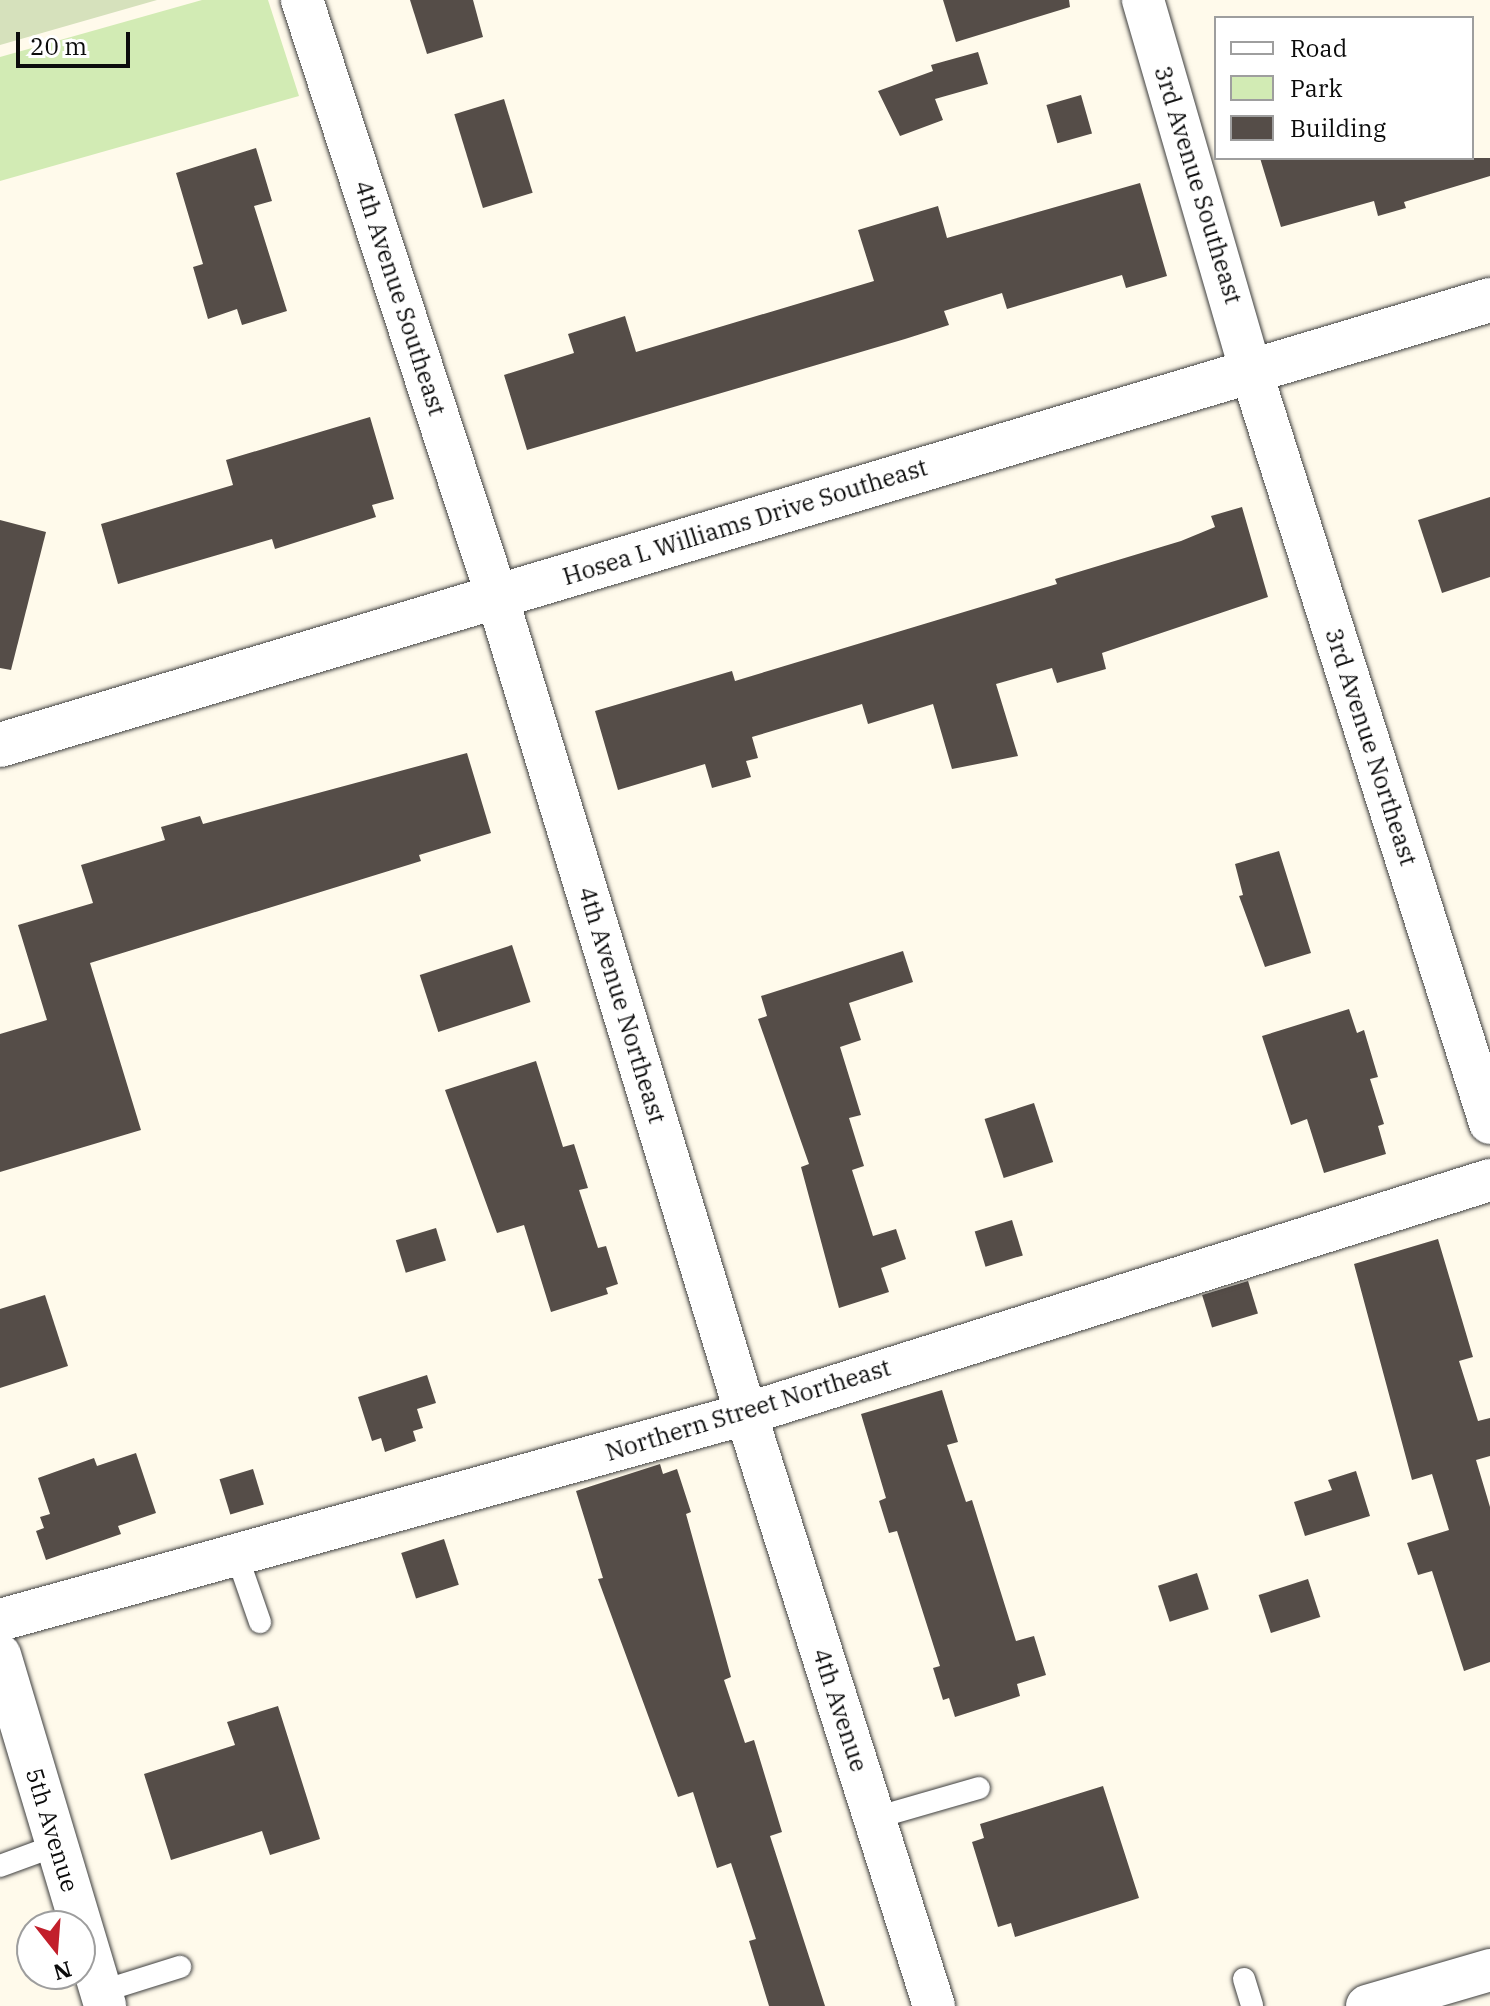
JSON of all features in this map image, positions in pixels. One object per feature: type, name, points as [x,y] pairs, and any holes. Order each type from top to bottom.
[{"type":"street","name":"4th Avenue Southeast","points":[[302,0],[497,597]]},
{"type":"street","name":"3rd Avenue Southeast","points":[[1143,0],[1251,371]]},
{"type":"street","name":"Hosea L Williams Drive Southeast","points":[[0,745],[1490,300]]},
{"type":"street","name":"3rd Avenue Northeast","points":[[1251,371],[1490,1123]]},
{"type":"street","name":"4th Avenue Northeast","points":[[497,597],[746,1414]]},
{"type":"street","name":"Northern Street Northeast","points":[[0,1620],[746,1414],[1490,1180]]},
{"type":"street","name":"4th Avenue","points":[[746,1414],[934,2006]]},
{"type":"street","name":"5th Avenue","points":[[0,1655],[102,1999]]},
{"type":"street","points":[[1367,2006],[1490,1970]]},
{"type":"lane","points":[[237,1556],[260,1622]]},
{"type":"lane","points":[[875,1818],[979,1788]]},
{"type":"lane","points":[[0,1866],[57,1845]]},
{"type":"lane","points":[[102,1999],[180,1967]]},
{"type":"lane","points":[[1244,1979],[1252,2006]]},
{"type":"green space","points":[[0,0],[157,0],[0,45]]},
{"type":"green space","points":[[202,0],[268,0],[299,96],[0,181],[0,57]]},
{"type":"building","points":[[410,0],[473,0],[483,37],[427,54]]},
{"type":"building","points":[[943,0],[1069,0],[1070,7],[956,42]]},
{"type":"building","points":[[978,52],[988,84],[935,99],[943,120],[900,136],[878,91],[933,71],[931,65]]},
{"type":"building","points":[[1081,95],[1092,133],[1057,143],[1046,105]]},
{"type":"building","points":[[504,99],[533,193],[483,208],[454,114]]},
{"type":"building","points":[[256,148],[272,201],[254,206],[287,311],[242,325],[237,309],[208,319],[193,267],[203,264],[176,173]]},
{"type":"building","points":[[1490,158],[1490,176],[1404,202],[1406,208],[1378,216],[1374,201],[1281,227],[1261,160]]},
{"type":"building","points":[[1140,183],[1167,276],[1126,288],[1122,275],[1007,309],[1002,293],[944,311],[949,325],[527,450],[504,375],[574,353],[568,334],[625,316],[636,352],[874,281],[858,230],[938,206],[947,238]]},
{"type":"building","points":[[370,417],[394,499],[372,505],[376,517],[275,549],[272,539],[118,584],[101,524],[233,485],[226,460]]},
{"type":"building","points":[[1490,497],[1490,577],[1442,593],[1418,520]]},
{"type":"building","points":[[1242,507],[1268,597],[1102,653],[1106,669],[1057,683],[1052,668],[996,684],[1018,756],[952,769],[933,704],[868,724],[862,704],[752,737],[758,758],[746,761],[751,777],[712,788],[705,764],[618,790],[595,711],[732,671],[735,681],[1057,584],[1055,579],[1181,541],[1215,527],[1211,516]]},
{"type":"building","points":[[0,520],[46,532],[11,670],[0,668]]},
{"type":"building","points":[[467,753],[491,833],[419,855],[421,861],[90,963],[141,1130],[0,1172],[0,1034],[47,1020],[18,925],[93,903],[81,865],[165,840],[161,827],[200,816],[203,824]]},
{"type":"building","points":[[1279,851],[1311,953],[1265,967],[1239,896],[1243,895],[1235,864]]},
{"type":"building","points":[[512,945],[531,1002],[438,1032],[420,975]]},
{"type":"building","points":[[903,951],[913,982],[849,1003],[861,1040],[840,1047],[861,1115],[849,1118],[864,1166],[852,1170],[873,1236],[896,1229],[906,1259],[881,1268],[889,1292],[839,1308],[801,1167],[809,1164],[758,1019],[767,1016],[761,996]]},
{"type":"building","points":[[1349,1009],[1357,1033],[1364,1030],[1378,1077],[1370,1079],[1384,1124],[1378,1126],[1386,1154],[1324,1173],[1307,1119],[1291,1125],[1262,1036]]},
{"type":"building","points":[[536,1061],[563,1147],[574,1144],[588,1188],[579,1190],[598,1248],[606,1246],[618,1284],[606,1288],[608,1294],[551,1312],[524,1225],[497,1233],[445,1090]]},
{"type":"building","points":[[1034,1103],[1053,1162],[1004,1178],[985,1119]]},
{"type":"building","points":[[1012,1220],[1023,1255],[986,1267],[975,1231]]},
{"type":"building","points":[[436,1228],[446,1261],[406,1273],[396,1240]]},
{"type":"building","points":[[1438,1239],[1473,1357],[1459,1361],[1478,1421],[1490,1418],[1490,1456],[1476,1460],[1490,1507],[1490,1662],[1464,1671],[1432,1571],[1418,1575],[1407,1543],[1449,1530],[1432,1474],[1412,1480],[1354,1264]]},
{"type":"building","points":[[1248,1281],[1258,1314],[1212,1328],[1202,1295]]},
{"type":"building","points":[[45,1295],[68,1366],[0,1388],[0,1309]]},
{"type":"building","points":[[427,1375],[436,1403],[417,1409],[423,1428],[413,1431],[416,1441],[385,1452],[381,1438],[372,1441],[358,1397]]},
{"type":"building","points":[[942,1390],[958,1442],[947,1445],[966,1502],[972,1500],[1016,1641],[1034,1636],[1046,1675],[1017,1684],[1020,1696],[955,1717],[949,1698],[943,1700],[933,1668],[940,1666],[897,1531],[889,1533],[879,1501],[886,1498],[861,1414]]},
{"type":"building","points":[[136,1453],[156,1513],[118,1526],[121,1534],[46,1560],[36,1531],[44,1528],[40,1517],[50,1514],[38,1478],[94,1458],[97,1466]]},
{"type":"building","points":[[660,1464],[663,1474],[677,1469],[691,1512],[686,1514],[731,1677],[724,1680],[745,1743],[754,1740],[782,1832],[770,1836],[825,2006],[769,2006],[749,1941],[756,1939],[731,1863],[717,1868],[693,1792],[678,1797],[598,1579],[603,1578],[576,1491]]},
{"type":"building","points":[[253,1469],[264,1504],[230,1515],[220,1479]]},
{"type":"building","points":[[1356,1471],[1370,1516],[1305,1536],[1294,1502],[1332,1490],[1328,1480]]},
{"type":"building","points":[[444,1539],[459,1585],[416,1599],[401,1553]]},
{"type":"building","points":[[1197,1573],[1209,1609],[1170,1622],[1158,1586]]},
{"type":"building","points":[[1308,1579],[1320,1617],[1271,1633],[1259,1595]]},
{"type":"building","points":[[278,1706],[320,1839],[270,1855],[262,1831],[171,1860],[144,1774],[235,1745],[227,1722]]},
{"type":"building","points":[[1103,1786],[1139,1898],[1015,1937],[1011,1923],[998,1927],[972,1842],[984,1838],[980,1824]]}]
